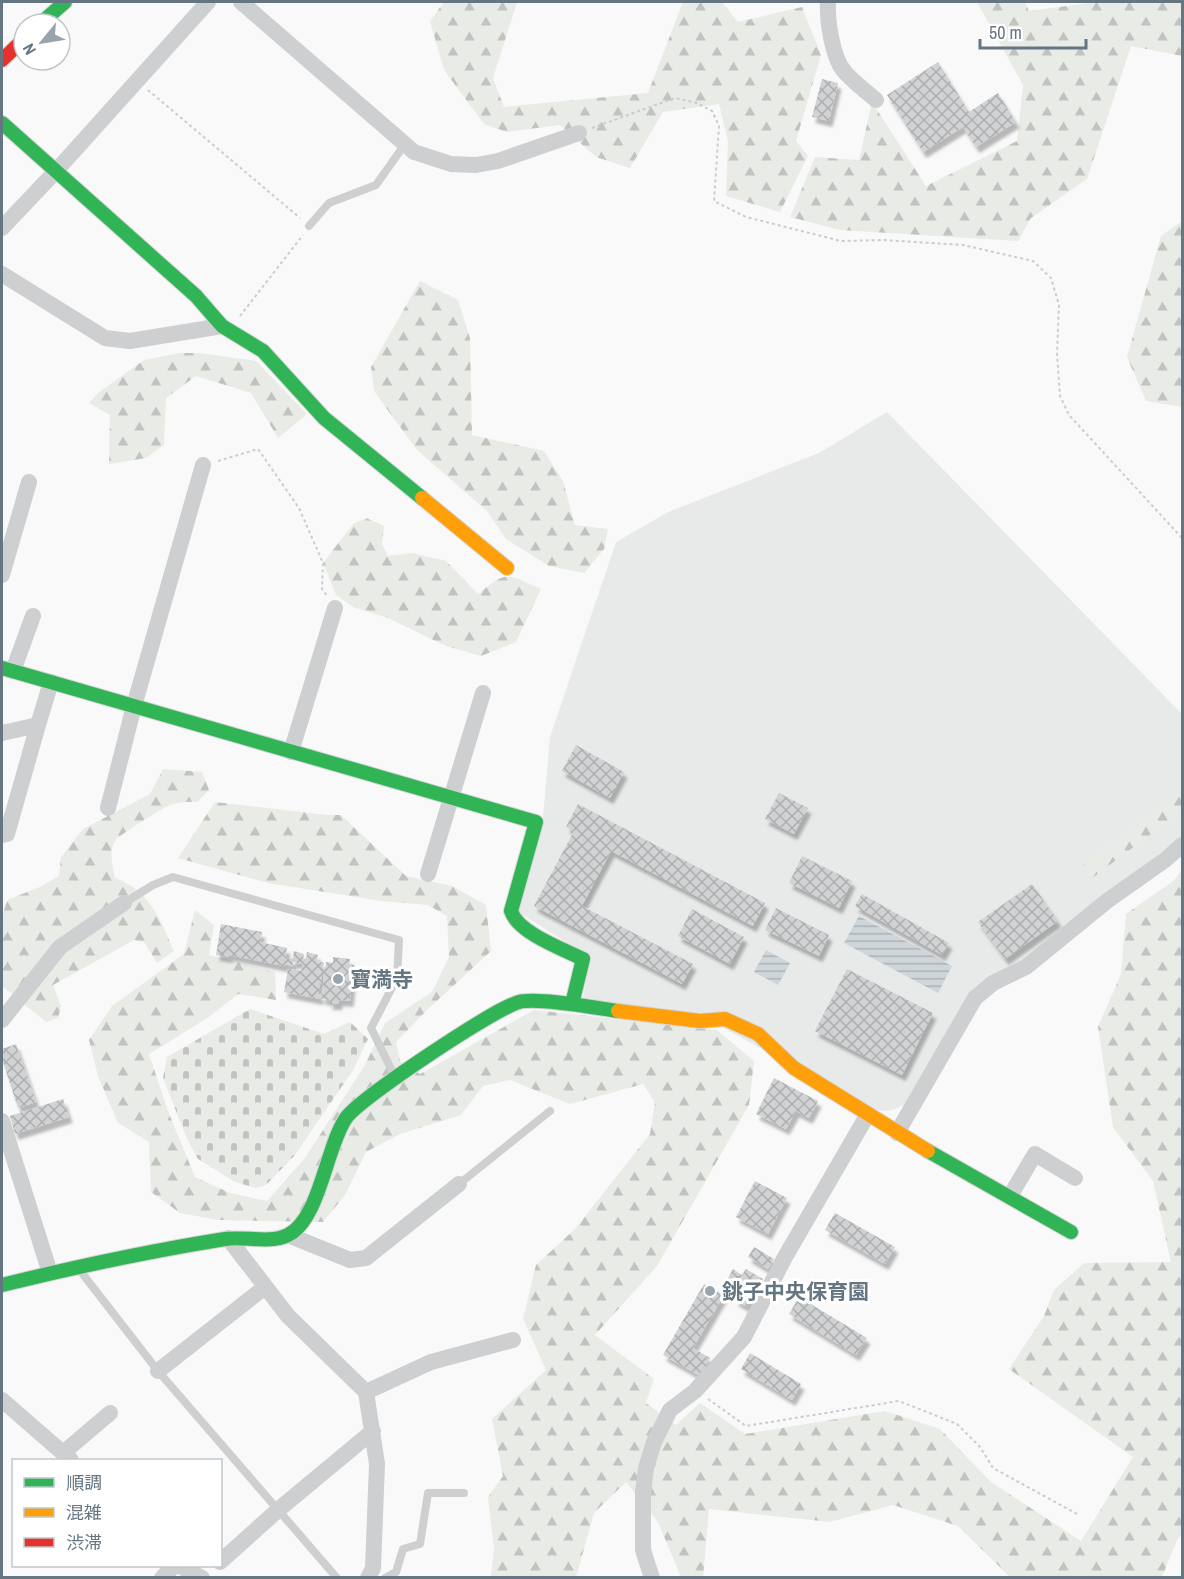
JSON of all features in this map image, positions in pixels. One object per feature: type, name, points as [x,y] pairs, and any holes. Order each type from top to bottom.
[{"type":"street","points":[[54,12],[65,2]]},
{"type":"street","points":[[2,228],[208,2]]},
{"type":"street","points":[[241,2],[414,152],[451,164],[476,165],[498,161],[579,133]]},
{"type":"street","points":[[828,2],[827,15],[834,49],[843,70],[876,100]]},
{"type":"street","points":[[2,123],[196,296],[226,328],[263,351],[324,418],[507,568]]},
{"type":"street","points":[[2,274],[105,338],[130,340],[226,328]]},
{"type":"street","points":[[108,808],[134,706],[202,465]]},
{"type":"street","points":[[2,575],[29,482]]},
{"type":"street","points":[[291,752],[335,608]]},
{"type":"street","points":[[33,616],[8,669],[536,822],[511,908],[512,916],[523,928],[583,959],[573,1004]]},
{"type":"street","points":[[2,835],[7,834],[51,682]]},
{"type":"street","points":[[428,874],[483,693]]},
{"type":"street","points":[[2,733],[38,725]]},
{"type":"street","points":[[897,1133],[975,998],[993,983],[1026,967],[1107,901],[1166,860],[1182,845]]},
{"type":"street","points":[[2,1020],[60,947],[124,903]]},
{"type":"street","points":[[288,1235],[305,1219],[346,1116],[396,1079],[489,1019],[518,1002],[537,1001],[700,1021],[725,1019],[758,1034],[794,1068],[897,1133],[1071,1232]]},
{"type":"street","points":[[652,1578],[643,1550],[643,1492],[645,1468],[654,1442],[670,1410],[695,1391],[744,1337],[785,1257],[868,1114]]},
{"type":"street","points":[[2,1121],[6,1149],[50,1273]]},
{"type":"street","points":[[1010,1196],[1035,1154],[1075,1178]]},
{"type":"street","points":[[2,1285],[50,1273],[228,1238],[288,1235],[350,1260],[366,1258],[459,1185]]},
{"type":"street","points":[[228,1238],[288,1316],[366,1392],[377,1464],[373,1568],[368,1578]]},
{"type":"street","points":[[159,1371],[265,1287]]},
{"type":"street","points":[[366,1392],[431,1362],[513,1340]]},
{"type":"street","points":[[2,1400],[67,1457],[110,1413]]},
{"type":"street","points":[[222,1560],[373,1431]]},
{"type":"street","points":[[162,1578],[173,1567]]},
{"type":"street","points":[[182,1567],[202,1578],[215,1567]]},
{"type":"lane","points":[[309,226],[329,203],[376,185],[405,144]]},
{"type":"lane","points":[[124,903],[153,885],[173,877],[399,940],[397,978],[371,1028],[396,1079]]},
{"type":"lane","points":[[459,1185],[550,1111]]},
{"type":"lane","points":[[78,1268],[159,1371],[337,1578]]},
{"type":"lane","points":[[385,1578],[396,1572],[403,1549],[420,1544],[428,1493],[464,1493]]},
{"type":"path","points":[[137,80],[309,226],[226,328]]},
{"type":"path","points":[[579,133],[675,98],[697,103],[712,111],[719,126],[714,201],[746,217],[841,241],[883,240],[963,245],[1033,261],[1052,278],[1059,305],[1057,354],[1060,396],[1069,415],[1182,538]]},
{"type":"path","points":[[202,465],[258,449],[299,508],[323,563],[322,589],[335,608]]},
{"type":"path","points":[[695,1391],[746,1426],[899,1401],[957,1424],[980,1447],[993,1468],[1077,1514]]},
{"type":"shaded area","points":[[887,412],[1182,714],[1182,836],[1031,956],[989,978],[906,1104],[887,1111],[876,1110],[699,1015],[583,999],[590,957],[518,912],[543,817],[550,737],[616,542],[668,512],[819,453]]},
{"type":"shaded area","points":[[859,916],[952,966],[938,993],[844,943]]},
{"type":"shaded area","points":[[766,950],[790,963],[778,985],[754,972]]},
{"type":"green space","points":[[444,2],[517,2],[493,78],[504,107],[648,93],[683,2],[722,2],[738,22],[802,7],[821,55],[796,141],[808,156],[780,212],[726,196],[728,142],[719,104],[663,112],[630,168],[596,157],[560,125],[507,132],[484,124],[444,70],[430,21]]},
{"type":"green space","points":[[977,2],[1025,2],[1029,11],[1097,2],[1182,2],[1182,56],[1131,46],[1087,179],[1031,218],[1018,241],[840,230],[790,217],[815,157],[859,160],[872,102],[926,186],[1017,141],[1023,85]]},
{"type":"green space","points":[[1182,221],[1182,407],[1146,401],[1127,357],[1161,236]]},
{"type":"green space","points":[[420,281],[458,300],[470,338],[472,435],[544,451],[563,481],[575,525],[608,529],[604,549],[584,573],[549,566],[506,539],[487,511],[417,450],[374,391],[371,367]]},
{"type":"green space","points":[[180,353],[199,353],[256,361],[307,414],[278,438],[251,393],[196,376],[166,398],[164,445],[146,458],[109,464],[110,415],[89,403],[98,393],[144,360]]},
{"type":"green space","points":[[366,518],[384,526],[382,544],[388,556],[412,553],[446,561],[478,594],[502,577],[508,576],[541,589],[516,642],[481,656],[446,646],[388,618],[353,607],[336,595],[323,563],[353,524]]},
{"type":"green space","points":[[163,769],[202,772],[209,790],[197,802],[170,805],[124,833],[113,845],[112,860],[115,878],[146,899],[158,917],[174,951],[157,963],[144,942],[134,940],[53,985],[61,1006],[58,1018],[46,1022],[2,986],[2,917],[7,900],[40,887],[59,876],[61,857],[83,829],[150,794]]},
{"type":"green space","points":[[1182,791],[1182,811],[1088,881],[1084,864]]},
{"type":"green space","points":[[215,802],[341,815],[406,876],[452,886],[486,905],[491,951],[396,1042],[400,1061],[420,1074],[534,1010],[717,1030],[754,1061],[749,1105],[657,1266],[595,1335],[654,1379],[646,1403],[676,1425],[700,1403],[745,1434],[885,1411],[940,1429],[991,1482],[1081,1541],[1133,1457],[1009,1369],[1044,1316],[1054,1290],[1084,1263],[1171,1262],[1153,1181],[1113,1127],[1098,1027],[1121,974],[1126,914],[1172,882],[1182,870],[1182,1534],[1177,1540],[1162,1577],[1010,1577],[958,1526],[893,1505],[830,1522],[709,1509],[703,1577],[681,1577],[658,1522],[626,1482],[594,1513],[576,1577],[491,1577],[494,1548],[488,1497],[503,1476],[492,1419],[546,1370],[523,1319],[536,1265],[575,1229],[650,1134],[655,1102],[643,1084],[570,1104],[510,1080],[483,1086],[461,1115],[400,1134],[366,1152],[345,1195],[323,1222],[218,1220],[180,1213],[151,1192],[149,1142],[118,1123],[98,1076],[89,1040],[112,1006],[184,954],[195,910],[214,925],[209,955],[275,972],[276,1000],[238,994],[209,1017],[149,1054],[168,1111],[195,1177],[230,1193],[267,1201],[305,1158],[365,1065],[385,1023],[432,992],[449,957],[447,916],[428,905],[382,901],[268,883],[178,858]]},
{"type":"green space","points":[[250,1009],[324,1034],[350,1022],[368,1039],[353,1070],[295,1155],[266,1185],[256,1188],[235,1182],[198,1159],[187,1139],[163,1078],[167,1057]]},
{"type":"building","points":[[938,62],[969,112],[998,93],[1016,122],[976,147],[963,127],[923,152],[887,95]]},
{"type":"building","points":[[822,79],[838,83],[829,121],[812,117]]},
{"type":"building","points":[[576,745],[624,772],[610,798],[562,771]]},
{"type":"building","points":[[779,793],[808,808],[794,834],[765,819]]},
{"type":"building","points":[[578,804],[765,903],[753,926],[611,851],[582,906],[693,964],[682,984],[534,906],[574,831],[566,827]]},
{"type":"building","points":[[802,856],[852,881],[839,908],[789,883]]},
{"type":"building","points":[[1032,884],[1058,921],[1005,959],[978,922]]},
{"type":"building","points":[[862,894],[949,943],[942,955],[855,906]]},
{"type":"building","points":[[776,908],[829,935],[819,956],[765,930]]},
{"type":"building","points":[[692,909],[744,937],[730,964],[678,936]]},
{"type":"building","points":[[221,924],[262,932],[260,942],[287,948],[285,960],[293,958],[294,951],[304,954],[303,959],[306,959],[307,952],[318,955],[317,961],[324,963],[323,970],[325,971],[326,962],[333,963],[333,957],[350,959],[349,964],[354,965],[350,1001],[339,1000],[339,1004],[329,1004],[330,1000],[322,999],[324,975],[322,975],[318,994],[321,995],[320,999],[284,992],[288,969],[301,971],[303,964],[293,962],[293,965],[285,964],[284,966],[229,955],[229,957],[216,955]]},
{"type":"building","points":[[847,969],[933,1013],[902,1075],[815,1031]]},
{"type":"building","points":[[16,1044],[36,1102],[18,1108],[2,1059],[2,1049]]},
{"type":"building","points":[[774,1078],[818,1101],[809,1118],[796,1111],[786,1129],[756,1114]]},
{"type":"building","points":[[63,1099],[69,1117],[15,1134],[10,1116]]},
{"type":"building","points":[[755,1181],[787,1198],[768,1234],[736,1217]]},
{"type":"building","points":[[835,1213],[895,1247],[885,1264],[825,1230]]},
{"type":"building","points":[[754,1247],[774,1259],[768,1269],[748,1257]]},
{"type":"building","points":[[733,1269],[742,1275],[746,1269],[763,1279],[747,1307],[735,1300],[737,1296],[732,1293],[735,1287],[726,1282]]},
{"type":"building","points":[[704,1284],[724,1295],[693,1348],[710,1358],[700,1376],[663,1355]]},
{"type":"building","points":[[799,1297],[867,1338],[856,1355],[789,1314]]},
{"type":"building","points":[[750,1353],[801,1384],[792,1400],[741,1369]]},
{"type":"traffic: fast","points":[[54,12],[65,2]]},
{"type":"traffic: fast","points":[[2,123],[196,296],[222,326],[263,351],[324,418],[422,498]]},
{"type":"traffic: fast","points":[[2,668],[536,822],[511,911],[515,919],[532,933],[583,959],[572,1004]]},
{"type":"traffic: fast","points":[[2,1285],[197,1244],[232,1238],[273,1239],[288,1235],[299,1227],[308,1214],[346,1118],[375,1092],[428,1055],[483,1020],[519,1002],[552,1002],[618,1011]]},
{"type":"traffic: fast","points":[[928,1151],[1071,1232]]},
{"type":"traffic: slow","points":[[422,498],[507,568]]},
{"type":"traffic: slow","points":[[618,1011],[700,1021],[725,1019],[758,1034],[794,1068],[928,1151]]},
{"type":"traffic: jam","points":[[2,60],[12,50]]},
{"type":"place","name":"寶満寺","points":[[338,979]]},
{"type":"place","name":"銚子中央保育園","points":[[710,1291]]}]
